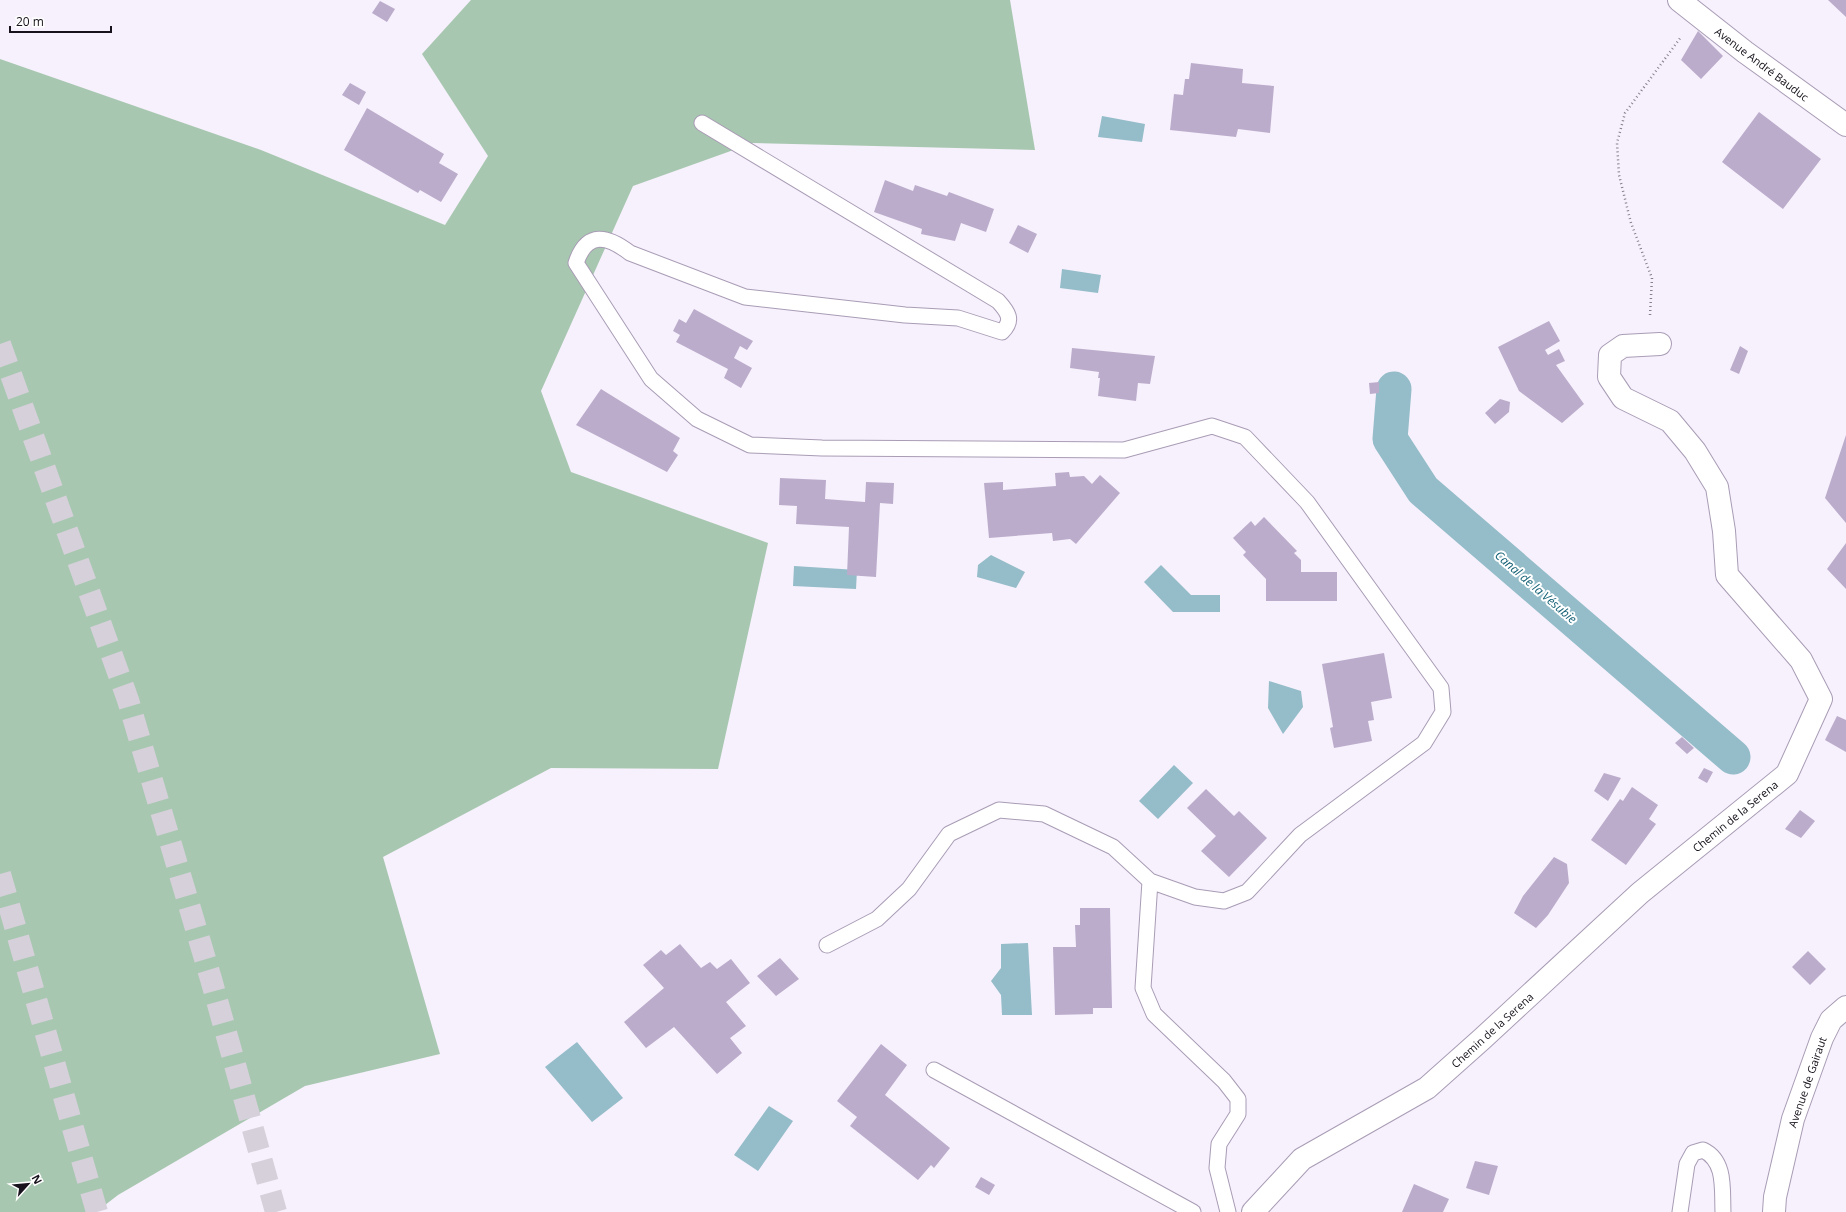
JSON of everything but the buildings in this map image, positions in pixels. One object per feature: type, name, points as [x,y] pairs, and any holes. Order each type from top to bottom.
[{"type":"street","name":"Avenue André Bauduc","points":[[1679,0],[1846,126]]},
{"type":"street","name":"Chemin de la Serena","points":[[1254,1212],[1302,1159],[1427,1088],[1482,1040],[1640,893],[1787,774],[1821,699],[1801,660],[1727,575],[1724,531],[1717,487],[1695,452],[1670,421],[1623,398],[1609,377],[1610,355],[1623,346],[1660,344]]},
{"type":"street","name":"Avenue de Gairaut","points":[[1774,1212],[1775,1197],[1792,1119],[1822,1038],[1831,1020],[1846,1006]]},
{"type":"lane","points":[[702,123],[998,300],[1009,317],[1008,326],[1002,332],[958,318],[905,315],[745,297],[630,253],[616,242],[602,238],[590,241],[580,252],[576,263],[651,379],[697,419],[750,445],[822,448],[1124,450],[1212,426],[1245,437],[1307,502],[1441,688],[1443,712],[1424,744],[1300,834],[1247,892],[1224,901],[1195,897],[1150,881],[1113,847],[1044,814],[999,810],[949,834],[910,889],[877,919],[827,945]]},
{"type":"lane","points":[[1150,881],[1143,988],[1154,1014],[1224,1081],[1238,1099],[1238,1114],[1219,1144],[1217,1168],[1228,1212]]},
{"type":"lane","points":[[934,1070],[1193,1212]]},
{"type":"lane","points":[[1680,1212],[1687,1164],[1693,1153],[1703,1150],[1711,1154],[1722,1173],[1723,1212]]},
{"type":"path","points":[[1660,344],[1650,317],[1652,278],[1631,223],[1619,175],[1617,143],[1625,113],[1645,88],[1697,15]]},
{"type":"green space","points":[[471,0],[1010,0],[1035,150],[753,143],[633,186],[541,391],[571,472],[768,543],[718,769],[551,768],[383,857],[440,1054],[305,1086],[118,1195],[96,1212],[0,1212],[0,59],[261,150],[445,225],[488,156],[422,54]]},
{"type":"water","points":[[1102,116],[1145,124],[1142,142],[1098,137]]},
{"type":"water","points":[[1062,269],[1101,275],[1098,293],[1060,288]]},
{"type":"water","points":[[991,555],[1025,572],[1016,588],[977,577],[978,565]]},
{"type":"water","points":[[1161,565],[1191,595],[1220,595],[1220,612],[1173,612],[1144,582]]},
{"type":"water","points":[[794,566],[857,570],[856,589],[793,586]]},
{"type":"water","points":[[1269,681],[1301,691],[1303,707],[1283,734],[1268,708]]},
{"type":"water","points":[[1174,765],[1193,783],[1158,819],[1139,801]]},
{"type":"water","points":[[1028,943],[1032,1015],[1002,1015],[1001,995],[991,981],[1001,968],[1001,944]]},
{"type":"water","points":[[577,1042],[623,1098],[592,1122],[545,1067]]},
{"type":"water","points":[[769,1106],[793,1121],[758,1171],[734,1155]]},
{"type":"waterway","name":"Canal de la Vésubie","points":[[1394,389],[1390,439],[1423,490],[1733,757]]},
{"type":"tunnel","points":[[0,344],[128,700],[211,979],[276,1212]]},
{"type":"tunnel","points":[[0,874],[97,1212]]}]
